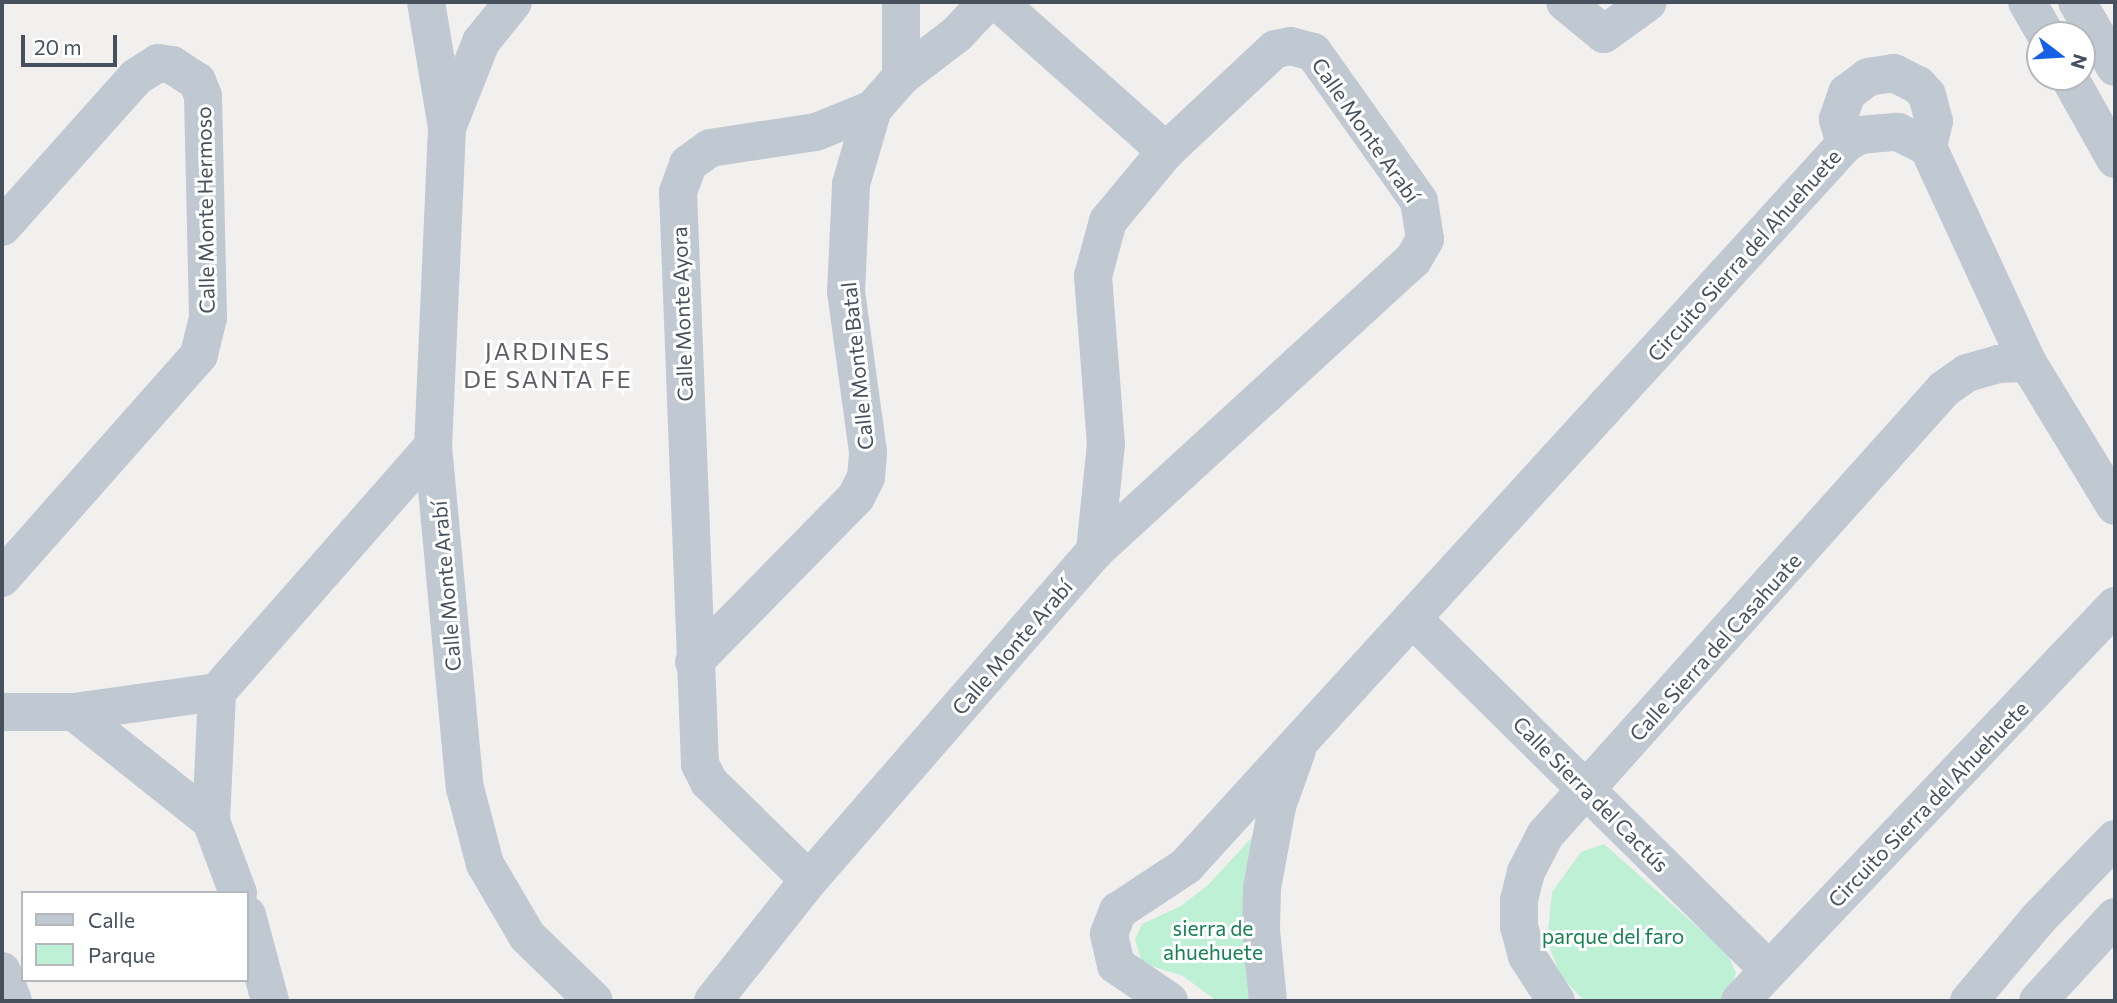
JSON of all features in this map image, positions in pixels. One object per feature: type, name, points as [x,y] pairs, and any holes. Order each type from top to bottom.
[{"type":"street","name":"Calle Monte Arabí","points":[[426,2],[447,128],[433,446],[465,788],[485,864],[527,936],[594,1001]]},
{"type":"street","name":"Calle Monte Arabí","points":[[447,128],[481,42],[513,2]]},
{"type":"street","points":[[901,2],[901,77]]},
{"type":"street","name":"Calle Monte Batal","points":[[694,662],[856,498],[866,477],[867,452],[846,292],[851,184],[873,109],[901,77],[957,34],[987,2]]},
{"type":"street","points":[[998,2],[1166,151]]},
{"type":"street","points":[[1565,2],[1604,34],[1648,2]]},
{"type":"street","points":[[2027,2],[2038,21]]},
{"type":"street","points":[[2077,2],[2115,67]]},
{"type":"street","name":"Calle Monte Arabí","points":[[713,1001],[809,880],[1095,551],[1412,260],[1425,239],[1419,201],[1313,52],[1291,46],[1275,49],[1166,151],[1108,221],[1098,245],[1093,276],[1106,444],[1095,551]]},
{"type":"street","name":"Calle Monte Hermoso","points":[[2,227],[136,77],[165,64],[187,72],[197,81],[202,96],[208,318],[199,355],[2,578]]},
{"type":"street","points":[[1845,144],[1838,119],[1847,93],[1868,77],[1894,73],[1918,85],[1927,95],[1934,121],[1928,147],[2028,363],[2115,506]]},
{"type":"street","points":[[2077,91],[2115,159]]},
{"type":"street","name":"Calle Monte Ayora","points":[[694,662],[681,183],[688,164],[710,148],[816,132],[873,109]]},
{"type":"street","name":"Circuito Sierra del Ahuehuete","points":[[1169,1001],[1116,965],[1109,945],[1111,924],[1124,904],[1186,866],[1307,729],[1412,618],[1845,144],[1860,135],[1885,131],[1910,136],[1928,147]]},
{"type":"street","name":"Calle Sierra del Casahuate","points":[[1556,1001],[1527,956],[1519,900],[1525,872],[1545,835],[1588,791],[1944,389],[1988,367],[2028,363]]},
{"type":"street","points":[[237,891],[211,821],[217,692],[433,446]]},
{"type":"street","name":"Circuito Sierra del Ahuehuete","points":[[1740,1001],[2115,606]]},
{"type":"street","name":"Calle Sierra del Cactús","points":[[1412,618],[1769,970]]},
{"type":"street","points":[[694,662],[700,764],[709,782],[809,880]]},
{"type":"street","points":[[2,712],[74,712],[217,692]]},
{"type":"street","points":[[74,712],[211,821]]},
{"type":"street","name":"Circuito Sierra del Ahuehuete","points":[[1268,1001],[1261,929],[1268,846],[1290,767],[1307,729]]},
{"type":"street","points":[[1969,1001],[2038,919],[2115,839]]},
{"type":"street","points":[[2038,1001],[2115,917]]},
{"type":"street","points":[[248,919],[270,1001]]},
{"type":"street","points":[[2,971],[13,1001]]},
{"type":"green space","name":"sierra de ahuehuete","points":[[1270,818],[1263,1001],[1217,1001],[1183,976],[1142,963],[1135,939],[1142,924],[1181,906],[1208,885]]},
{"type":"green space","name":"parque del faro","points":[[1604,844],[1727,953],[1736,973],[1726,1001],[1584,1001],[1561,976],[1547,941],[1552,892],[1581,852]]},
{"type":"district","name":"JARDINES DE SANTA FE","points":[[548,365]]}]
